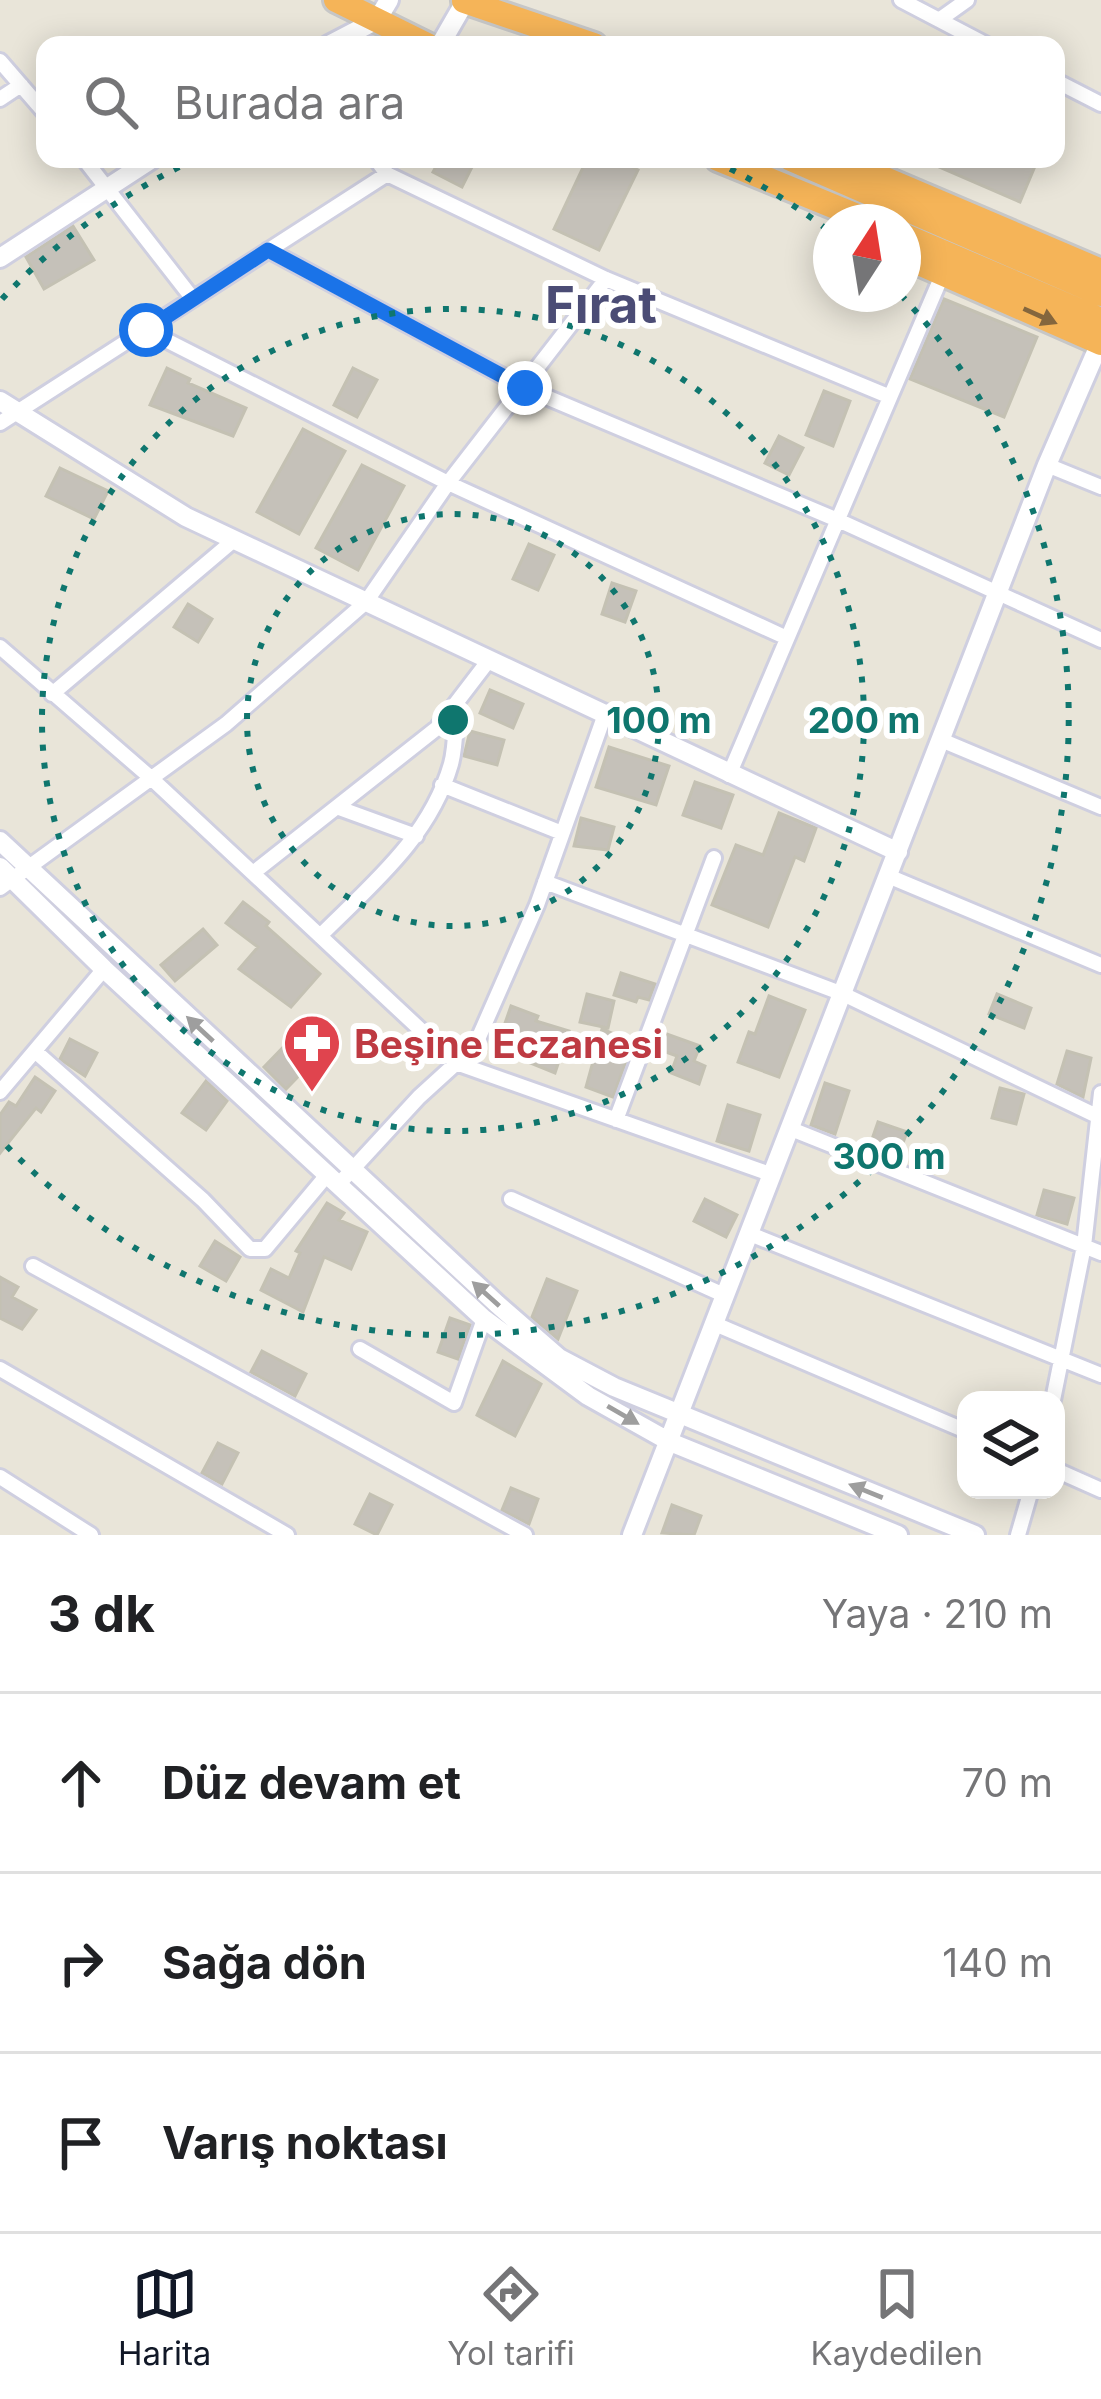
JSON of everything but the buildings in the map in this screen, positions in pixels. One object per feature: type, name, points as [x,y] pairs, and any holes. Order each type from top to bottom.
[{"type":"highway","points":[[336,0],[383,10],[416,36]]},
{"type":"highway","points":[[464,0],[540,36]]},
{"type":"highway","points":[[464,0],[568,36]]},
{"type":"highway","points":[[736,168],[813,208]]},
{"type":"highway","points":[[741,168],[828,204]]},
{"type":"highway","points":[[812,168],[1101,294]]},
{"type":"highway","points":[[860,168],[1101,269]]},
{"type":"highway","points":[[921,243],[1101,320]]},
{"type":"highway","points":[[921,264],[1099,348]]},
{"type":"street","points":[[445,36],[464,0]]},
{"type":"street","points":[[901,0],[970,36]]},
{"type":"street","points":[[939,20],[967,0]]},
{"type":"street","points":[[343,36],[383,10]]},
{"type":"street","points":[[0,61],[36,102]]},
{"type":"street","points":[[0,99],[21,85]]},
{"type":"street","points":[[1065,86],[1101,104]]},
{"type":"street","points":[[91,168],[193,299]]},
{"type":"street","points":[[0,258],[138,168]]},
{"type":"street","points":[[383,168],[606,280],[888,396]]},
{"type":"street","points":[[0,423],[8,406],[146,330],[387,173]]},
{"type":"street","points":[[268,250],[525,388],[840,521],[1101,640]]},
{"type":"street","points":[[729,775],[943,274]]},
{"type":"street","points":[[9,875],[226,724],[365,602],[448,483],[606,280]]},
{"type":"street","points":[[146,330],[448,483],[787,638]]},
{"type":"street","points":[[632,1535],[1047,465],[1099,348]]},
{"type":"street","points":[[8,406],[186,517],[898,852]]},
{"type":"street","points":[[1047,465],[1101,487]]},
{"type":"street","points":[[52,694],[234,540]]},
{"type":"street","points":[[0,647],[151,778],[456,1063],[773,1175]]},
{"type":"street","points":[[253,873],[437,728],[489,660]]},
{"type":"street","points":[[320,936],[416,836],[452,762],[457,705]]},
{"type":"street","points":[[36,1052],[250,1249],[265,1249],[475,1046],[545,882],[605,714]]},
{"type":"street","points":[[941,740],[1101,807]]},
{"type":"street","points":[[442,785],[562,833]]},
{"type":"street","points":[[339,808],[416,836]]},
{"type":"street","points":[[0,842],[9,875],[104,969],[339,1176],[559,1358],[614,1387],[975,1535]]},
{"type":"street","points":[[616,1120],[714,858]]},
{"type":"street","points":[[9,875],[339,1176],[484,1319],[588,1396],[670,1442],[898,1535]]},
{"type":"street","points":[[889,876],[1101,965]]},
{"type":"street","points":[[545,882],[842,994],[1100,1117]]},
{"type":"street","points":[[0,1092],[104,969]]},
{"type":"street","points":[[1055,1391],[1084,1246],[1101,1093]]},
{"type":"street","points":[[791,1129],[1101,1253]]},
{"type":"street","points":[[511,1199],[726,1296]]},
{"type":"street","points":[[750,1234],[1101,1375]]},
{"type":"street","points":[[34,1266],[525,1535]]},
{"type":"street","points":[[361,1349],[454,1403],[484,1319]]},
{"type":"street","points":[[715,1324],[957,1427]]},
{"type":"street","points":[[0,1369],[286,1535]]},
{"type":"street","points":[[1065,1474],[1101,1490]]},
{"type":"street","points":[[0,1496],[7,1481],[91,1535]]},
{"type":"street","points":[[1018,1535],[1028,1499]]},
{"type":"place","name":"Beşine Eczanesi","points":[[312,1094]]},
{"type":"district","name":"Fırat","points":[[601,304]]},
{"type":"route","points":[[146,330],[268,250],[525,388]]}]
